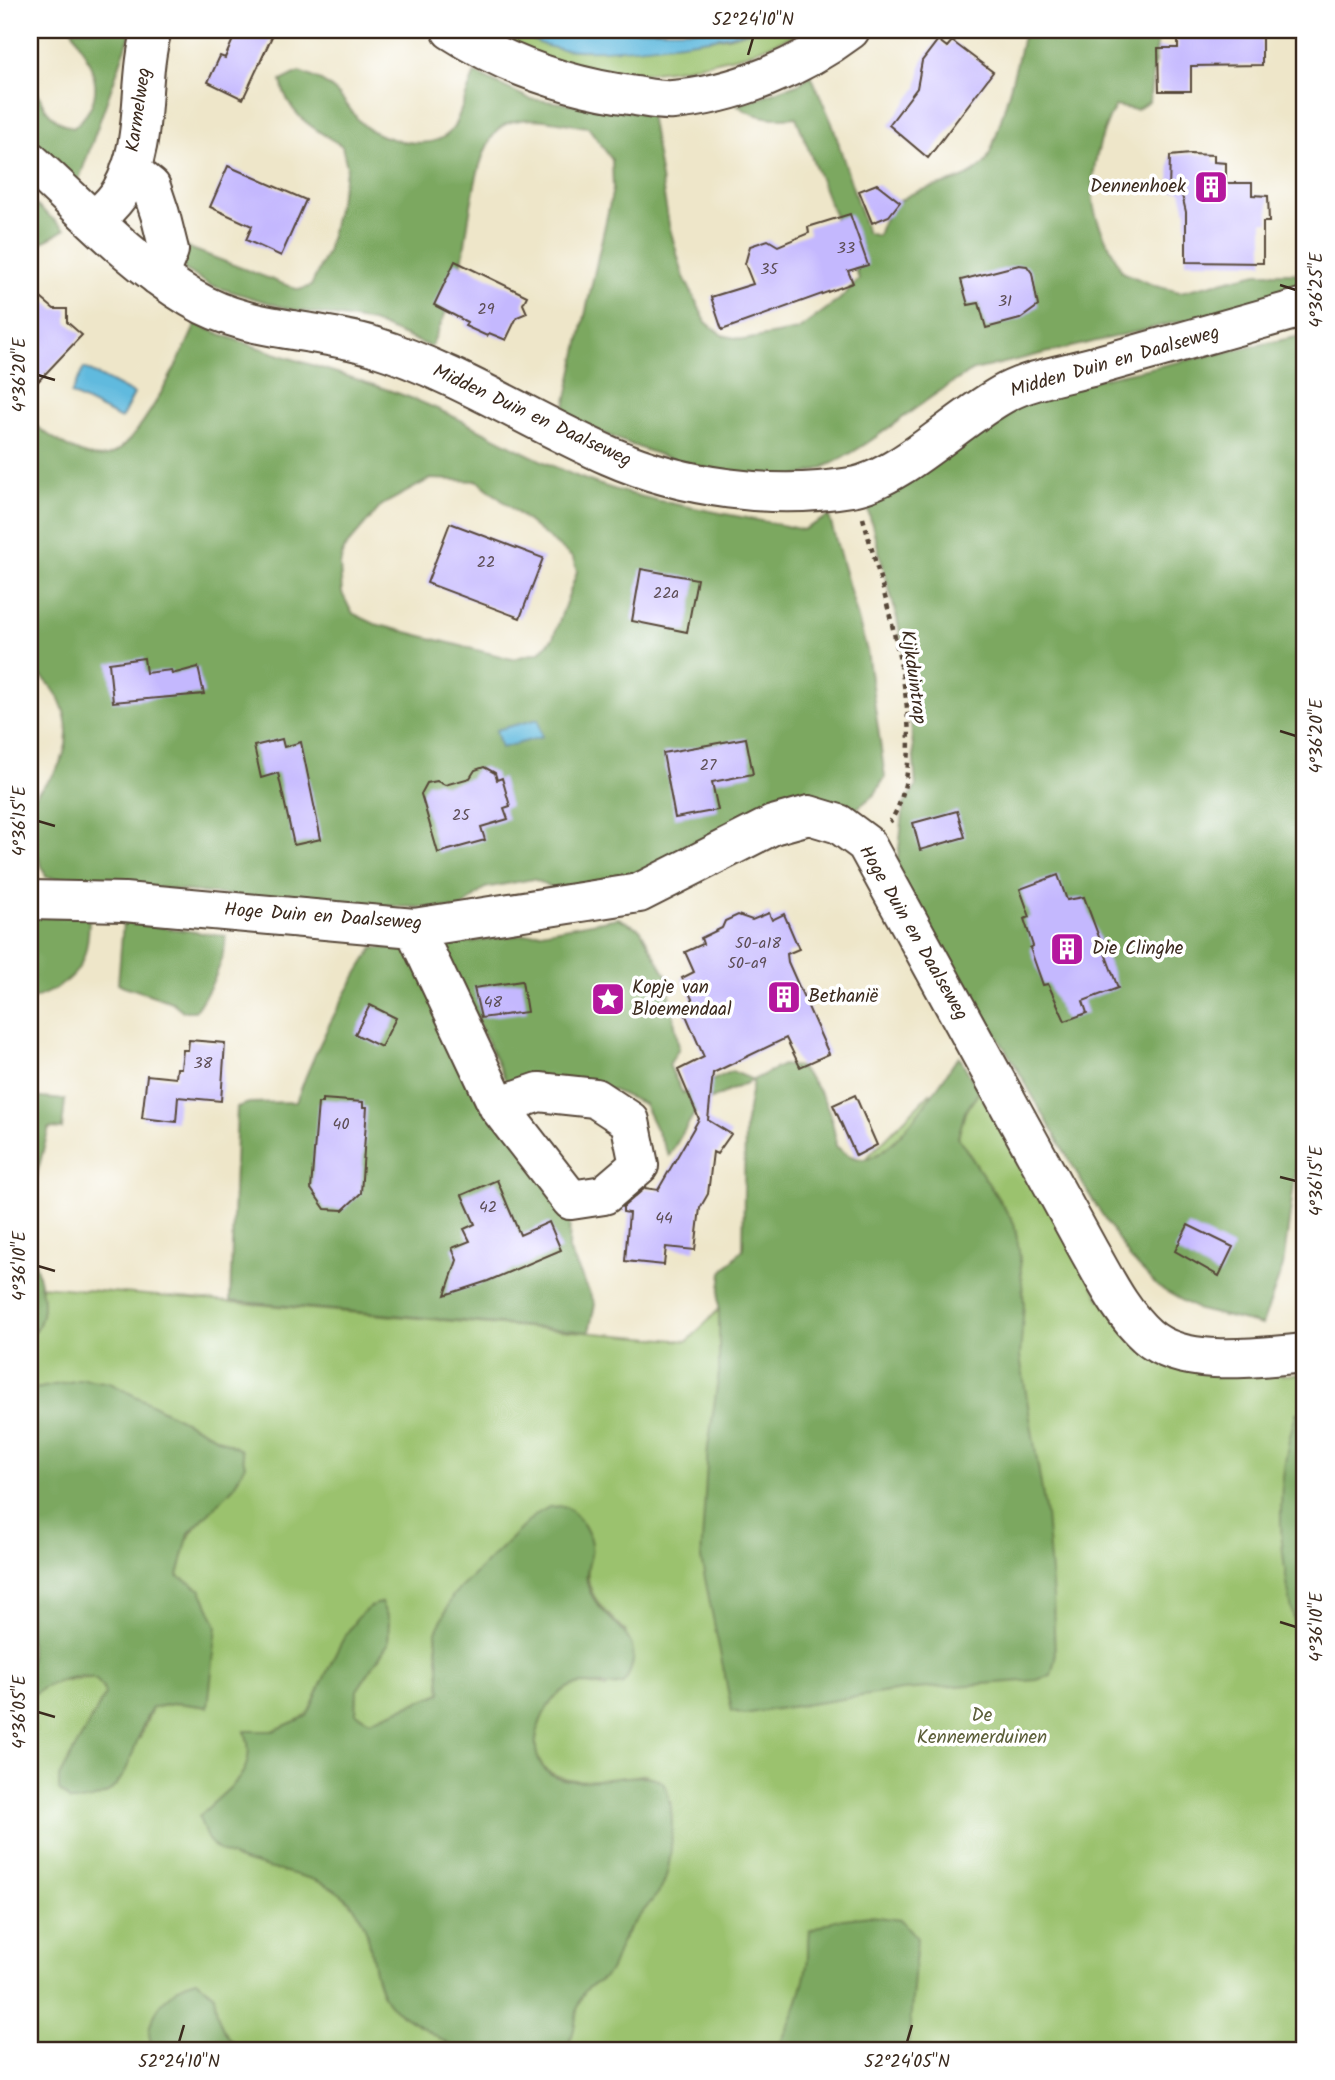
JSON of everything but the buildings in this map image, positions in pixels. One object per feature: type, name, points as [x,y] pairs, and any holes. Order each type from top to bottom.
[{"type":"street","name":"Karmelweg","points":[[95,220],[121,192],[130,170],[138,138],[141,89],[152,30]]},
{"type":"street","points":[[451,30],[527,71],[583,87],[671,100],[726,92],[822,50],[850,30]]},
{"type":"street","name":"Midden Duin en Daalseweg","points":[[30,161],[158,276],[193,299],[241,322],[373,346],[424,366],[613,457],[723,487],[789,495],[856,486],[900,465],[966,417],[1010,390],[1305,307]]},
{"type":"street","points":[[130,170],[151,187],[160,214],[169,250],[158,276]]},
{"type":"street","name":"Hoge Duin en Daalseweg","points":[[30,900],[124,902],[414,928],[639,893],[772,825],[809,816],[839,824],[866,844],[1048,1179],[1129,1315],[1148,1338],[1167,1348],[1203,1357],[1241,1359],[1305,1353]]},
{"type":"street","points":[[414,928],[498,1106]]},
{"type":"path","name":"Kijkduintrap","points":[[863,515],[897,644],[909,760],[905,783],[892,820],[866,844]]},
{"type":"green space","points":[[72,30],[132,30],[76,188],[30,142],[30,74],[45,107],[63,124],[73,128],[92,104],[95,80]]},
{"type":"green space","points":[[476,30],[516,30],[601,49],[728,37],[753,30],[808,30],[744,55],[685,68],[621,76],[559,65]]},
{"type":"green space","points":[[1024,30],[1159,30],[1149,102],[1136,110],[1115,106],[1096,158],[1093,186],[1095,212],[1122,272],[1155,286],[1180,292],[1257,273],[1294,273],[1305,278],[1305,292],[974,370],[842,458],[803,474],[766,480],[671,459],[563,415],[613,189],[612,160],[588,127],[528,119],[508,123],[496,132],[479,167],[457,281],[431,347],[372,322],[289,309],[210,285],[184,269],[184,262],[171,241],[299,290],[311,286],[327,252],[347,167],[342,146],[303,120],[289,103],[281,81],[299,72],[314,77],[336,92],[366,128],[391,139],[414,143],[437,140],[453,128],[475,73],[530,99],[650,114],[669,225],[683,275],[706,322],[722,335],[744,340],[798,330],[840,299],[859,279],[796,117],[765,117],[737,105],[800,83],[811,75],[832,123],[867,233],[878,236],[886,216],[897,203],[910,195],[955,181],[984,164],[1000,122]]},
{"type":"green space","points":[[30,200],[65,229],[30,250]]},
{"type":"green space","points":[[196,324],[421,402],[557,468],[608,487],[663,502],[803,530],[829,516],[867,651],[885,777],[875,794],[851,813],[569,895],[533,879],[485,888],[460,909],[308,903],[46,877],[32,841],[28,813],[32,800],[61,761],[67,731],[65,716],[53,689],[30,668],[30,422],[66,446],[87,455],[107,456],[119,450],[132,437],[158,398]],"holes":[[[430,479],[478,481],[573,558],[577,572],[553,638],[540,652],[512,659],[375,624],[352,613],[342,593],[340,566],[343,550],[382,505]]]},
{"type":"green space","points":[[1305,335],[1305,1148],[1298,1154],[1283,1266],[1262,1325],[1199,1310],[1158,1287],[1130,1258],[1087,1191],[1015,1065],[896,875],[904,804],[916,787],[907,668],[897,618],[865,499],[1019,396]]},
{"type":"green space","points":[[30,914],[89,917],[86,949],[76,971],[58,987],[30,1000]]},
{"type":"green space","points":[[618,918],[640,929],[667,977],[679,1048],[669,1065],[683,1094],[732,1071],[753,1080],[700,1104],[669,1156],[644,1104],[613,1090],[507,1083],[441,946]]},
{"type":"green space","points":[[123,922],[226,936],[216,975],[195,1011],[183,1011],[172,1002],[118,984]]},
{"type":"green space","points":[[373,948],[412,948],[570,1208],[569,1250],[595,1304],[589,1332],[230,1301],[237,1107],[249,1103],[296,1102],[330,1023]]},
{"type":"green space","points":[[959,1056],[979,1092],[965,1112],[958,1137],[1014,1223],[1019,1250],[1024,1304],[1020,1356],[1046,1515],[1053,1597],[1055,1659],[1051,1675],[1037,1680],[902,1690],[744,1714],[732,1711],[701,1559],[708,1447],[719,1373],[719,1297],[722,1272],[743,1249],[745,1127],[753,1080],[783,1065],[799,1067],[814,1084],[825,1103],[833,1123],[836,1146],[849,1156],[861,1159],[877,1155],[890,1145],[916,1115]]},
{"type":"green space","name":"De Kennemerduinen","points":[[979,1092],[1077,1253],[1100,1299],[1254,1376],[1305,1374],[1305,1413],[1296,1413],[1305,1428],[1305,2050],[30,2050],[30,1696],[61,1681],[95,1678],[140,1738],[152,1708],[177,1703],[208,1707],[189,1584],[178,1576],[184,1548],[195,1527],[233,1488],[84,1379],[30,1390],[30,1337],[38,1326],[42,1313],[41,1286],[688,1341],[930,1093],[1018,1246],[1014,1223],[958,1137],[965,1112]],"holes":[[[535,1515],[588,1568],[594,1596],[626,1632],[606,1688],[586,1684],[574,1685],[552,1700],[538,1727],[537,1756],[543,1767],[555,1775],[577,1780],[612,1780],[646,1774],[654,1797],[251,1751],[245,1731],[273,1731],[307,1716],[319,1692],[381,1603],[389,1620],[388,1644],[357,1690],[356,1713],[370,1721],[441,1693],[436,1632]]]},
{"type":"green space","points":[[30,1097],[65,1100],[62,1129],[49,1128],[30,1201]]},
{"type":"green space","points":[[30,1241],[43,1303],[38,1327],[30,1337]]},
{"type":"green space","points":[[84,1379],[110,1383],[241,1450],[245,1465],[233,1488],[189,1533],[178,1576],[201,1590],[217,1626],[208,1707],[177,1703],[152,1708],[118,1782],[107,1793],[91,1799],[70,1801],[59,1790],[59,1777],[105,1695],[101,1684],[93,1679],[72,1677],[48,1685],[30,1696],[30,1390]]},
{"type":"green space","points":[[1296,1413],[1305,1413],[1305,1673],[1291,1606],[1282,1543],[1282,1481]]},
{"type":"green space","points":[[564,1506],[580,1520],[588,1533],[591,1555],[587,1582],[592,1596],[629,1640],[633,1652],[632,1667],[623,1684],[576,1685],[557,1695],[539,1726],[536,1737],[538,1758],[548,1773],[564,1779],[583,1781],[643,1776],[657,1779],[666,1788],[671,1811],[672,1841],[667,1871],[659,1892],[625,1936],[609,1973],[582,1996],[572,2035],[564,2050],[455,2050],[386,2000],[379,1986],[365,1927],[348,1900],[319,1882],[249,1863],[219,1850],[207,1839],[199,1817],[238,1780],[244,1770],[248,1759],[245,1731],[273,1731],[307,1716],[337,1650],[358,1618],[369,1607],[381,1603],[389,1620],[388,1644],[357,1690],[356,1713],[370,1721],[441,1693],[436,1632],[453,1595],[535,1515],[549,1507]]},
{"type":"green space","points":[[870,1916],[901,1920],[917,1938],[908,2050],[777,2050],[802,1987],[808,1961],[809,1931],[835,1920]]},
{"type":"green space","points":[[196,1980],[214,1995],[222,2026],[230,2039],[242,2050],[153,2050],[150,2024],[159,2007],[172,1992]]},
{"type":"water","points":[[516,30],[753,30],[647,47],[586,50],[544,45]]},
{"type":"water","points":[[84,368],[134,394],[121,419],[71,394]]},
{"type":"water","points":[[538,719],[542,737],[501,748],[496,730]]},
{"type":"place","name":"Dennenhoek","points":[[1211,187]]},
{"type":"place","name":"Die Clinghe","points":[[1067,949]]},
{"type":"place","name":"Bethanië","points":[[784,997]]},
{"type":"place","name":"Kopje van Bloemendaal","points":[[608,999]]}]
